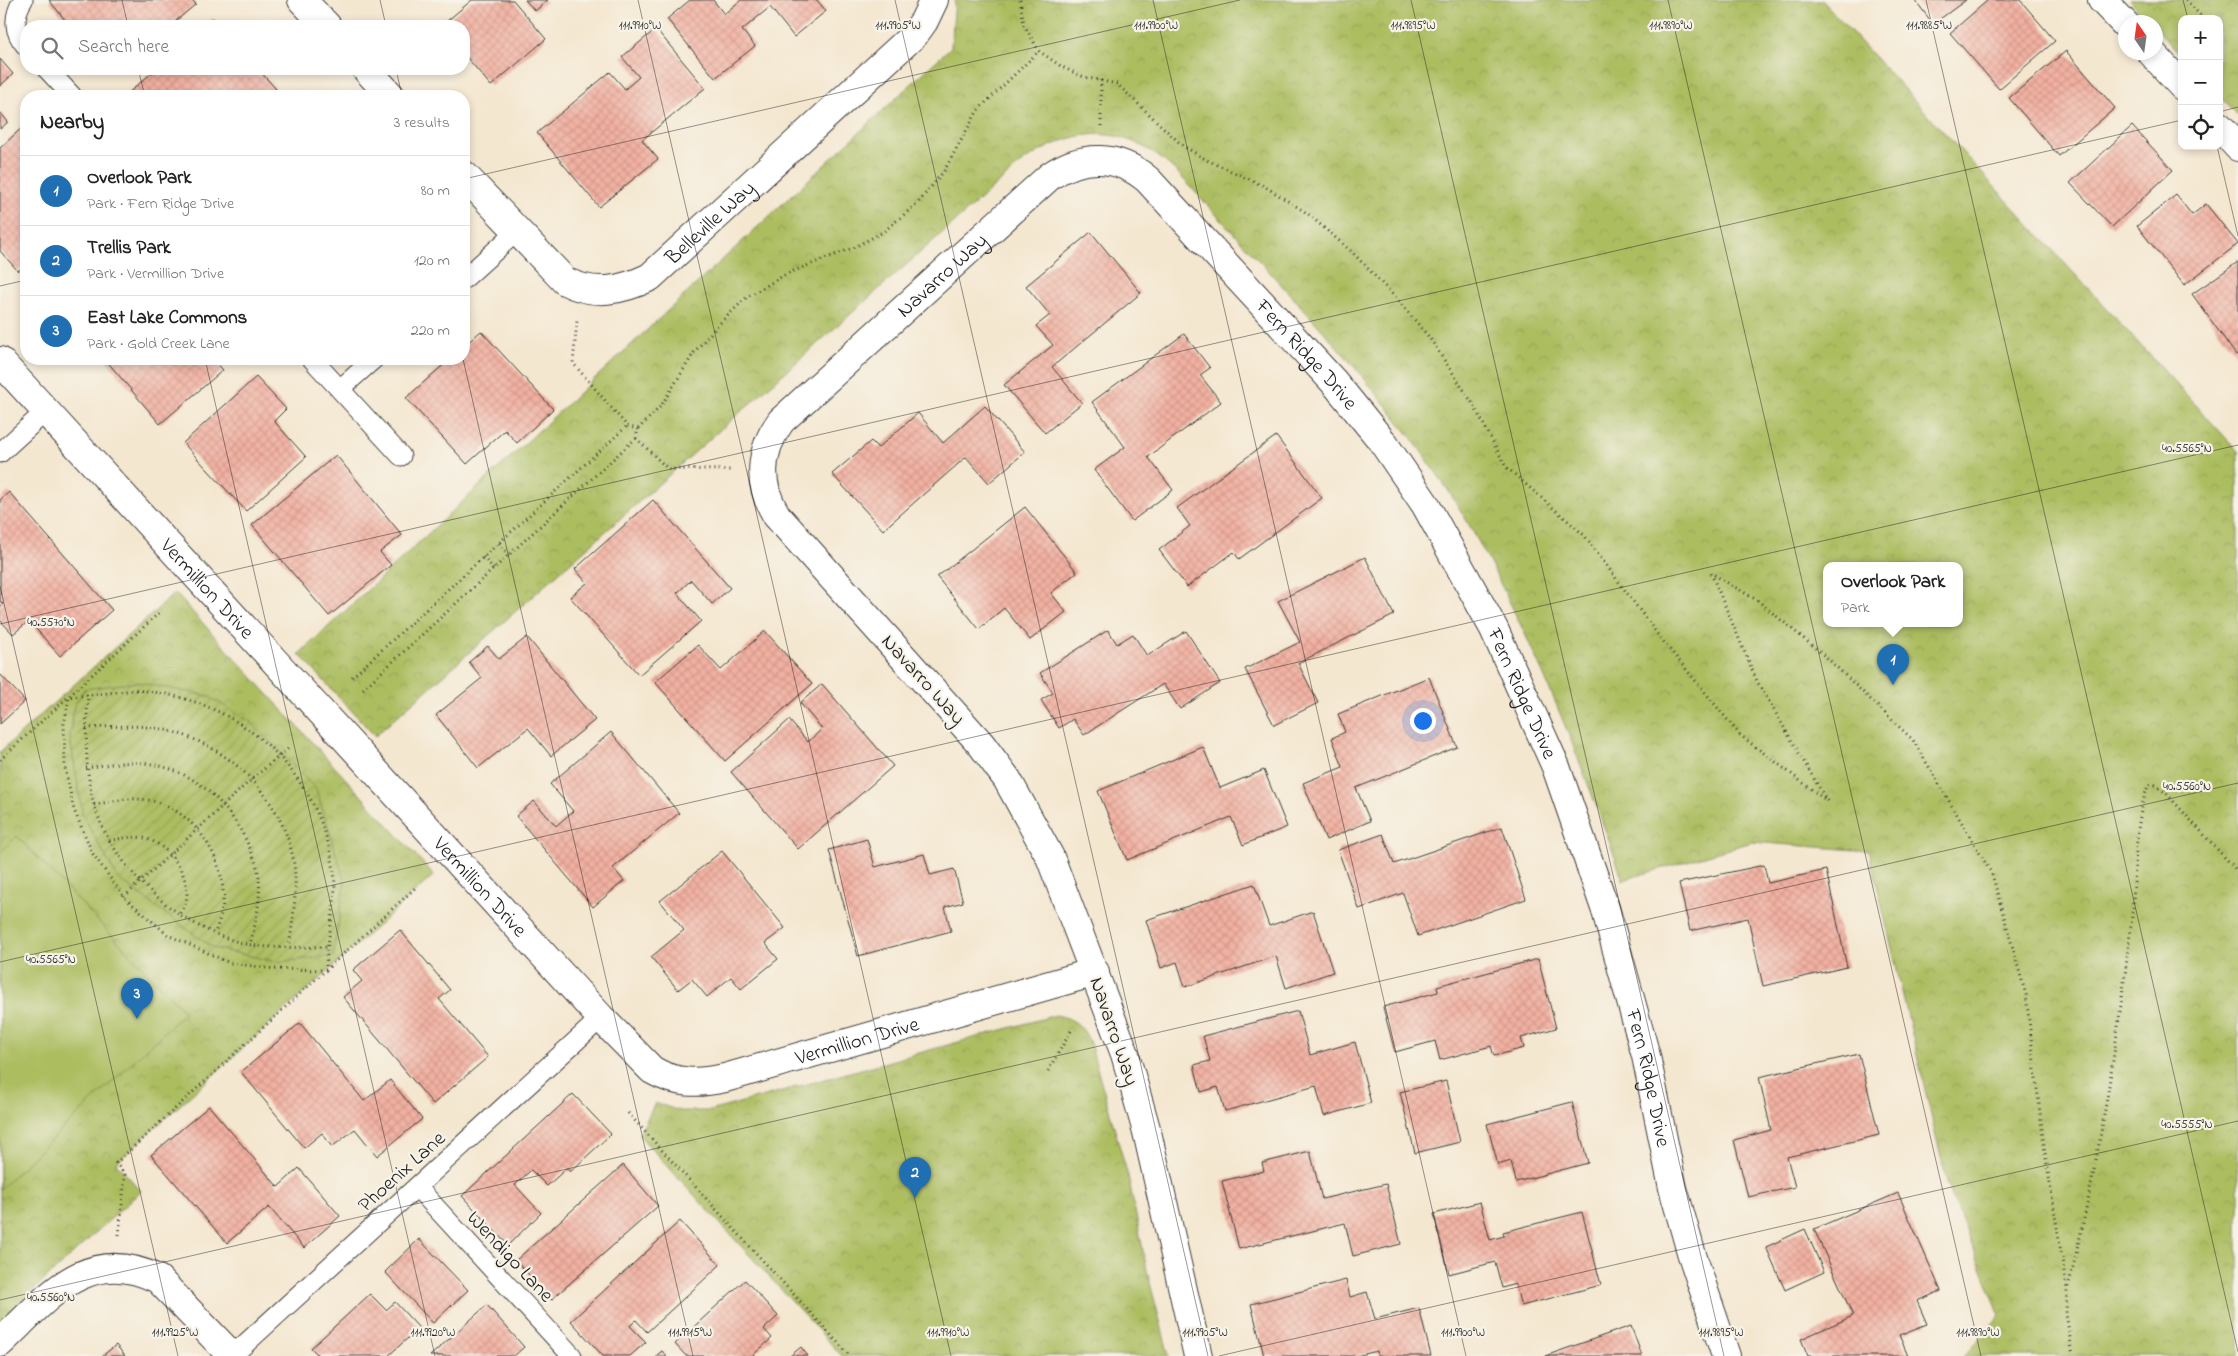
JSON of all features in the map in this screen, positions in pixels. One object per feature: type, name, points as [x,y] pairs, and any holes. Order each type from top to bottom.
[{"type":"street","points":[[302,0],[321,20]]},
{"type":"street","name":"Belleville Way","points":[[470,182],[556,274],[586,290],[618,290],[650,278],[914,35],[924,22],[934,0]]},
{"type":"street","points":[[2102,0],[2118,17]]},
{"type":"street","points":[[2158,60],[2178,82]]},
{"type":"street","points":[[372,75],[385,90]]},
{"type":"street","points":[[2223,130],[2238,147]]},
{"type":"street","name":"Navarro Way","points":[[1101,147],[1050,176],[781,421],[768,443],[762,470],[766,494],[777,516],[953,711],[1007,779],[1050,857],[1125,1054],[1147,1132],[1198,1356]]},
{"type":"street","name":"Fern Ridge Drive","points":[[1101,147],[1148,180],[1334,382],[1387,449],[1425,504],[1462,568],[1525,696],[1556,767],[1588,857],[1628,985],[1674,1188],[1691,1252],[1726,1356]]},
{"type":"street","name":"Vermillion Drive","points":[[0,361],[601,1018],[652,1070],[672,1080],[696,1083],[725,1078],[1095,972]]},
{"type":"street","points":[[0,1343],[66,1282],[118,1254],[158,1279],[232,1356]]},
{"type":"lane","points":[[20,37],[15,21],[23,0]]},
{"type":"lane","points":[[53,75],[66,90]]},
{"type":"lane","points":[[470,274],[516,232]]},
{"type":"lane","points":[[317,365],[401,456]]},
{"type":"lane","points":[[340,390],[367,365]]},
{"type":"lane","points":[[0,453],[46,411]]},
{"type":"lane","name":"Phoenix Lane","points":[[232,1356],[601,1018]]},
{"type":"lane","name":"Wendigo Lane","points":[[417,1187],[572,1356]]},
{"type":"path","points":[[1020,0],[1024,25],[1039,51],[1062,68],[1084,77],[1117,84],[1183,146],[1207,160],[1264,186],[1279,195],[1307,214],[1352,252],[1396,298],[1429,338],[1473,404],[1506,467],[1584,535],[1658,635],[1740,735],[1827,801],[1757,681],[1711,573],[1757,600],[1826,657],[1913,740],[1992,874],[2026,995],[2044,1146],[2067,1290],[2066,1314],[2073,1356]]},
{"type":"path","points":[[2186,0],[2199,15]]},
{"type":"path","points":[[363,690],[636,438],[638,429],[661,406],[695,351],[719,324],[748,297],[786,274],[855,247],[883,232],[918,203],[944,171],[978,110],[1039,51]]},
{"type":"path","points":[[1101,80],[1101,147]]},
{"type":"path","points":[[577,319],[573,363],[627,426],[638,429]]},
{"type":"path","points":[[352,677],[627,426]]},
{"type":"path","points":[[636,438],[668,469],[734,470]]},
{"type":"path","points":[[498,543],[509,555]]},
{"type":"path","points":[[483,557],[494,569]]},
{"type":"path","points":[[0,760],[161,611]]},
{"type":"path","points":[[69,697],[136,690],[163,692],[193,701],[229,717],[260,736],[280,757],[306,791],[319,815],[329,848],[334,874],[333,902],[326,947],[326,970]]},
{"type":"path","points":[[88,694],[86,768],[94,805],[109,841],[140,882],[179,915],[215,933],[250,945],[289,948],[326,947]]},
{"type":"path","points":[[69,697],[64,724],[65,768],[74,810],[93,854],[124,897],[168,935],[230,963],[275,968],[326,970]]},
{"type":"path","points":[[86,728],[147,727],[172,732],[218,751],[252,779],[271,803],[292,854],[294,909],[289,948]]},
{"type":"path","points":[[124,897],[252,779],[290,747]]},
{"type":"path","points":[[86,768],[118,763],[142,763],[168,768],[191,777],[208,789],[224,805],[237,823],[253,854],[259,876],[258,916],[250,945]]},
{"type":"path","points":[[2067,1290],[2088,1207],[2112,1064],[2131,924],[2141,816],[2148,786],[2155,785],[2166,794],[2238,872]]},
{"type":"path","points":[[94,805],[113,800],[141,799],[163,805],[197,829],[210,846],[223,887],[223,904],[215,933]]},
{"type":"path","points":[[109,841],[124,837],[144,838],[158,844],[170,854],[182,872],[187,887],[186,902],[179,915]]},
{"type":"path","points":[[118,1254],[125,1176],[116,1164],[416,888]]},
{"type":"path","points":[[1048,1071],[1071,1031]]},
{"type":"path","points":[[628,1114],[850,1356]]},
{"type":"green space","points":[[955,0],[1822,0],[2238,451],[2238,1356],[1964,1356],[2000,1315],[1947,1183],[1869,851],[1752,842],[1623,880],[1571,741],[1527,639],[1477,538],[1438,475],[1378,395],[1279,282],[1177,172],[1158,156],[1139,144],[1120,137],[1101,134],[1062,141],[1042,150],[1021,163],[375,736],[299,654],[951,47]]},
{"type":"green space","points":[[2129,0],[2238,0],[2238,116],[2223,100],[2223,15],[2178,15],[2178,52],[2163,36],[2163,15],[2143,15]]},
{"type":"green space","points":[[175,593],[434,875],[116,1163],[141,1191],[0,1321],[0,752]]},
{"type":"green space","points":[[137,682],[208,696],[251,722],[316,789],[345,882],[333,956],[278,962],[213,948],[118,879],[83,816],[70,738],[74,706],[84,689]]},
{"type":"green space","points":[[17,836],[185,1012],[0,1189],[0,853]]},
{"type":"green space","points":[[1056,1015],[1068,1018],[1081,1027],[1090,1043],[1128,1176],[1148,1275],[1169,1356],[842,1356],[639,1135],[655,1103],[680,1111],[710,1111]]},
{"type":"building","points":[[49,0],[192,0],[196,4],[177,20],[65,20]]},
{"type":"building","points":[[472,0],[513,0],[546,39],[491,86],[470,61],[470,20],[448,20]]},
{"type":"building","points":[[525,0],[548,0],[535,11]]},
{"type":"building","points":[[690,0],[713,0],[724,14],[741,0],[817,0],[826,11],[794,37],[770,7],[742,30],[755,46],[715,78],[667,19]]},
{"type":"building","points":[[1915,0],[1966,0],[1933,24]]},
{"type":"building","points":[[1988,0],[2020,0],[2055,41],[1999,89],[1950,33]]},
{"type":"building","points":[[656,29],[705,88],[642,140],[658,159],[599,207],[537,133],[610,72],[625,89],[639,77],[622,57]]},
{"type":"building","points":[[2066,51],[2115,108],[2059,156],[2009,98]]},
{"type":"building","points":[[0,59],[13,74],[0,86]]},
{"type":"building","points":[[149,75],[263,75],[276,89],[275,90],[132,90]]},
{"type":"building","points":[[0,112],[8,122],[0,129]]},
{"type":"building","points":[[2132,126],[2173,170],[2112,227],[2070,183]]},
{"type":"building","points":[[20,130],[20,269],[18,271],[0,251],[0,148]]},
{"type":"building","points":[[2176,195],[2192,215],[2206,204],[2238,244],[2184,285],[2137,226]]},
{"type":"building","points":[[1091,232],[1141,293],[1052,367],[1082,403],[1045,433],[1004,385],[1053,345],[1036,326],[1050,315],[1026,286]]},
{"type":"building","points":[[2238,262],[2238,353],[2236,355],[2192,294]]},
{"type":"building","points":[[481,331],[553,409],[517,443],[505,430],[467,464],[406,398],[443,365],[470,365],[470,341]]},
{"type":"building","points":[[1184,334],[1210,368],[1200,375],[1221,402],[1148,457],[1173,490],[1132,521],[1094,470],[1125,447],[1092,402]]},
{"type":"building","points":[[110,365],[218,365],[223,370],[160,424]]},
{"type":"building","points":[[256,377],[286,409],[274,421],[306,457],[246,511],[183,443]]},
{"type":"building","points":[[985,406],[1025,452],[989,483],[966,457],[883,530],[832,474],[871,441],[878,448],[918,413],[943,443]]},
{"type":"building","points":[[1276,436],[1322,498],[1239,559],[1234,552],[1187,587],[1159,550],[1190,526],[1177,508]]},
{"type":"building","points":[[336,455],[402,535],[380,552],[391,565],[329,616],[252,525]]},
{"type":"building","points":[[9,492],[112,610],[60,656],[29,621],[13,634],[0,620],[0,607],[3,604],[0,601],[0,500]]},
{"type":"building","points":[[653,500],[730,588],[712,604],[691,580],[677,593],[701,621],[639,675],[570,597],[587,583],[575,569]]},
{"type":"building","points":[[1025,507],[1077,572],[1051,593],[1066,612],[1030,640],[1004,608],[979,629],[937,577]]},
{"type":"building","points":[[1365,557],[1394,615],[1298,663],[1318,703],[1274,725],[1245,669],[1300,642],[1278,601]]},
{"type":"building","points":[[1108,630],[1117,644],[1133,634],[1147,656],[1186,631],[1220,683],[1180,709],[1163,684],[1084,735],[1073,719],[1059,728],[1041,700],[1053,693],[1040,673]]},
{"type":"building","points":[[765,631],[812,684],[725,761],[655,682],[698,645],[721,670]]},
{"type":"building","points":[[527,637],[595,720],[551,756],[528,728],[478,768],[436,715],[482,678],[469,662],[488,646],[499,659]]},
{"type":"building","points":[[0,674],[25,701],[0,724]]},
{"type":"building","points":[[1429,677],[1457,747],[1356,788],[1370,821],[1326,840],[1303,783],[1343,767],[1332,738],[1345,732],[1338,714]]},
{"type":"building","points":[[822,684],[893,766],[798,849],[731,772],[789,720],[808,742],[822,729],[800,703]]},
{"type":"building","points":[[611,732],[679,813],[613,868],[624,881],[593,907],[516,816],[534,801],[556,826],[573,811],[550,784]]},
{"type":"building","points":[[1203,747],[1220,788],[1264,770],[1287,827],[1243,845],[1231,817],[1127,860],[1098,791]]},
{"type":"building","points":[[1502,827],[1526,899],[1418,936],[1403,893],[1359,909],[1338,850],[1383,834],[1394,864]]},
{"type":"building","points":[[867,839],[875,867],[924,854],[930,875],[954,869],[963,902],[945,907],[951,931],[858,956],[829,850]]},
{"type":"building","points":[[722,851],[785,928],[765,943],[778,959],[741,989],[731,977],[707,997],[692,979],[678,990],[651,957],[684,930],[660,901]]},
{"type":"building","points":[[1764,865],[1768,883],[1826,870],[1847,967],[1763,986],[1748,918],[1690,931],[1679,883]]},
{"type":"building","points":[[1254,884],[1269,926],[1313,911],[1333,972],[1286,988],[1276,956],[1185,987],[1177,962],[1161,968],[1146,920]]},
{"type":"building","points":[[400,930],[450,990],[439,999],[488,1057],[433,1104],[343,997],[362,981],[353,970]]},
{"type":"building","points":[[1538,959],[1556,1028],[1521,1038],[1524,1048],[1494,1056],[1491,1046],[1440,1060],[1435,1041],[1395,1052],[1383,1007],[1438,992],[1437,986]]},
{"type":"building","points":[[1298,1011],[1310,1055],[1355,1042],[1371,1103],[1324,1116],[1316,1086],[1225,1111],[1218,1087],[1201,1092],[1194,1065],[1210,1061],[1203,1036]]},
{"type":"building","points":[[300,1023],[364,1101],[390,1080],[422,1119],[377,1156],[355,1129],[332,1147],[322,1133],[304,1148],[241,1072]]},
{"type":"building","points":[[1859,1054],[1879,1135],[1787,1157],[1795,1187],[1748,1197],[1734,1140],[1771,1130],[1759,1077]]},
{"type":"building","points":[[1446,1081],[1460,1142],[1415,1153],[1400,1092]]},
{"type":"building","points":[[573,1094],[611,1134],[570,1172],[567,1168],[547,1186],[531,1170],[515,1185],[541,1213],[508,1245],[462,1196]]},
{"type":"building","points":[[1572,1102],[1588,1163],[1516,1182],[1511,1161],[1498,1165],[1487,1124]]},
{"type":"building","points":[[209,1106],[278,1187],[299,1168],[340,1216],[304,1248],[269,1207],[227,1243],[151,1155]]},
{"type":"building","points":[[1310,1151],[1322,1199],[1386,1184],[1401,1244],[1353,1256],[1345,1223],[1239,1249],[1222,1181],[1264,1171],[1262,1163]]},
{"type":"building","points":[[623,1165],[658,1206],[551,1300],[516,1260]]},
{"type":"building","points":[[1898,1193],[1941,1291],[1917,1301],[1927,1324],[1899,1335],[1908,1356],[1808,1356],[1801,1339],[1853,1316],[1814,1229]]},
{"type":"building","points":[[1480,1202],[1490,1240],[1504,1236],[1503,1232],[1582,1212],[1601,1285],[1521,1306],[1515,1284],[1502,1288],[1495,1262],[1449,1274],[1434,1214]]},
{"type":"building","points":[[680,1221],[720,1265],[647,1332],[636,1320],[630,1326],[646,1342],[630,1356],[603,1356],[571,1321]]},
{"type":"building","points":[[1805,1229],[1824,1272],[1785,1290],[1766,1247]]},
{"type":"building","points":[[419,1239],[468,1290],[433,1323],[385,1272]]},
{"type":"building","points":[[745,1280],[778,1316],[764,1329],[772,1338],[752,1356],[686,1356],[675,1344]]},
{"type":"building","points":[[1346,1280],[1350,1297],[1367,1292],[1375,1319],[1419,1308],[1431,1356],[1378,1356],[1377,1351],[1356,1356],[1264,1356],[1251,1304]]},
{"type":"building","points":[[370,1294],[386,1310],[395,1302],[419,1328],[388,1356],[319,1356],[311,1348]]},
{"type":"building","points":[[487,1305],[524,1347],[514,1356],[430,1356]]},
{"type":"building","points":[[1631,1326],[1642,1356],[1545,1356]]},
{"type":"building","points":[[116,1345],[125,1356],[102,1356]]},
{"type":"building","points":[[801,1347],[808,1356],[790,1356]]},
{"type":"building","points":[[662,1351],[667,1356],[656,1356]]},
{"type":"place","name":"Overlook Park","points":[[1893,685]]},
{"type":"place","name":"East Lake Commons","points":[[137,1019]]},
{"type":"place","name":"Trellis Park","points":[[915,1198]]}]
